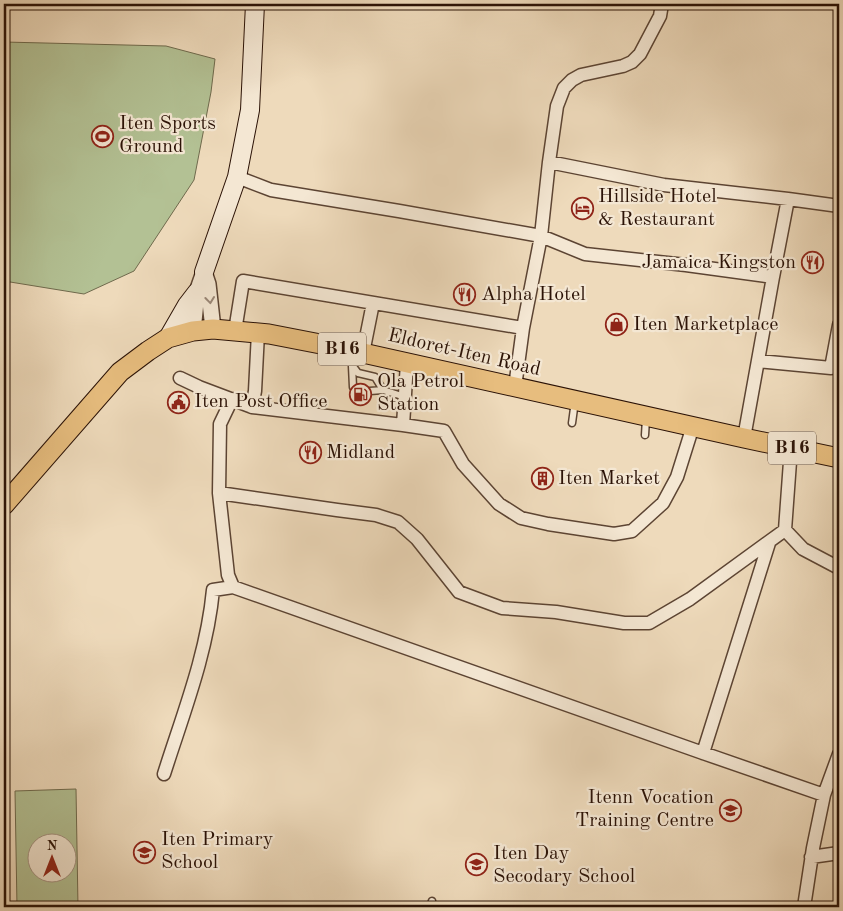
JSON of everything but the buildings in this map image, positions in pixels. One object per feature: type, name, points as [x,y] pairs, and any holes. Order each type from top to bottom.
[{"type":"main road","points":[[204,272],[237,177],[250,110],[255,4]]},
{"type":"main road","points":[[168,338],[196,292]]},
{"type":"main road","name":"Eldoret-Iten Road","points":[[4,505],[120,372],[168,338],[193,331],[213,329],[269,334],[356,356],[407,363],[744,438]]},
{"type":"main road","name":"B16","points":[[744,438],[839,458]]},
{"type":"street","points":[[515,387],[541,236],[557,106],[564,88],[572,80],[581,75],[623,66],[632,62],[640,54],[656,24],[660,16],[662,4]]},
{"type":"street","points":[[549,162],[664,185],[839,206]]},
{"type":"street","points":[[237,177],[271,190],[399,210],[541,236],[585,254],[773,277]]},
{"type":"street","points":[[744,438],[788,199]]},
{"type":"street","points":[[193,331],[196,292],[204,272]]},
{"type":"street","points":[[204,272],[210,294],[213,329]]},
{"type":"street","points":[[235,331],[243,281],[524,328]]},
{"type":"street","points":[[356,356],[374,303]]},
{"type":"street","points":[[758,361],[831,368],[839,325]]},
{"type":"street","points":[[252,407],[255,391],[258,333]]},
{"type":"street","points":[[403,425],[407,363]]},
{"type":"street","points":[[180,378],[252,407],[444,431],[463,464],[499,504],[521,518],[614,534],[632,531],[663,503],[677,476],[693,426]]},
{"type":"street","points":[[232,399],[220,424],[219,493],[228,575],[233,587]]},
{"type":"street","points":[[219,493],[376,515],[398,522],[416,539],[459,592],[502,608],[556,612],[624,623],[649,623],[690,599],[785,530],[791,448]]},
{"type":"street","points":[[785,530],[803,549],[839,568]]},
{"type":"street","points":[[703,754],[769,543]]},
{"type":"street","points":[[164,774],[203,651],[211,614],[213,590],[233,587],[824,795]]},
{"type":"street","points":[[804,907],[811,857],[824,795],[839,754]]},
{"type":"street","points":[[811,857],[839,853]]},
{"type":"lane","points":[[356,356],[353,386],[357,388]]},
{"type":"lane","points":[[356,356],[358,373],[375,378],[383,390]]},
{"type":"lane","points":[[370,390],[383,390],[405,397]]},
{"type":"lane","points":[[572,423],[575,400]]},
{"type":"lane","points":[[645,435],[647,416]]},
{"type":"green space","name":"Iten Sports Ground","points":[[4,42],[166,46],[215,59],[211,92],[194,180],[134,271],[84,294],[4,281]]},
{"type":"green space","points":[[76,789],[77,834],[28,834],[28,884],[78,884],[78,907],[17,907],[15,791]]},
{"type":"place","name":"Iten Sports Ground","points":[[103,136]]},
{"type":"place","name":"Hillside Hotel & Restaurant","points":[[582,208]]},
{"type":"place","name":"Jamaica Kingston","points":[[812,263]]},
{"type":"place","name":"Alpha Hotel","points":[[465,295]]},
{"type":"place","name":"Iten Marketplace","points":[[617,325]]},
{"type":"place","name":"Ola Petrol Station","points":[[361,394]]},
{"type":"place","name":"Iten Post Office","points":[[178,402]]},
{"type":"place","name":"Midland","points":[[310,453]]},
{"type":"place","name":"Iten Market","points":[[542,479]]},
{"type":"place","name":"Itenn Vocation Training Centre","points":[[730,810]]},
{"type":"place","name":"Iten Primary School","points":[[145,852]]},
{"type":"place","name":"Iten Day Secodary School","points":[[477,865]]}]
